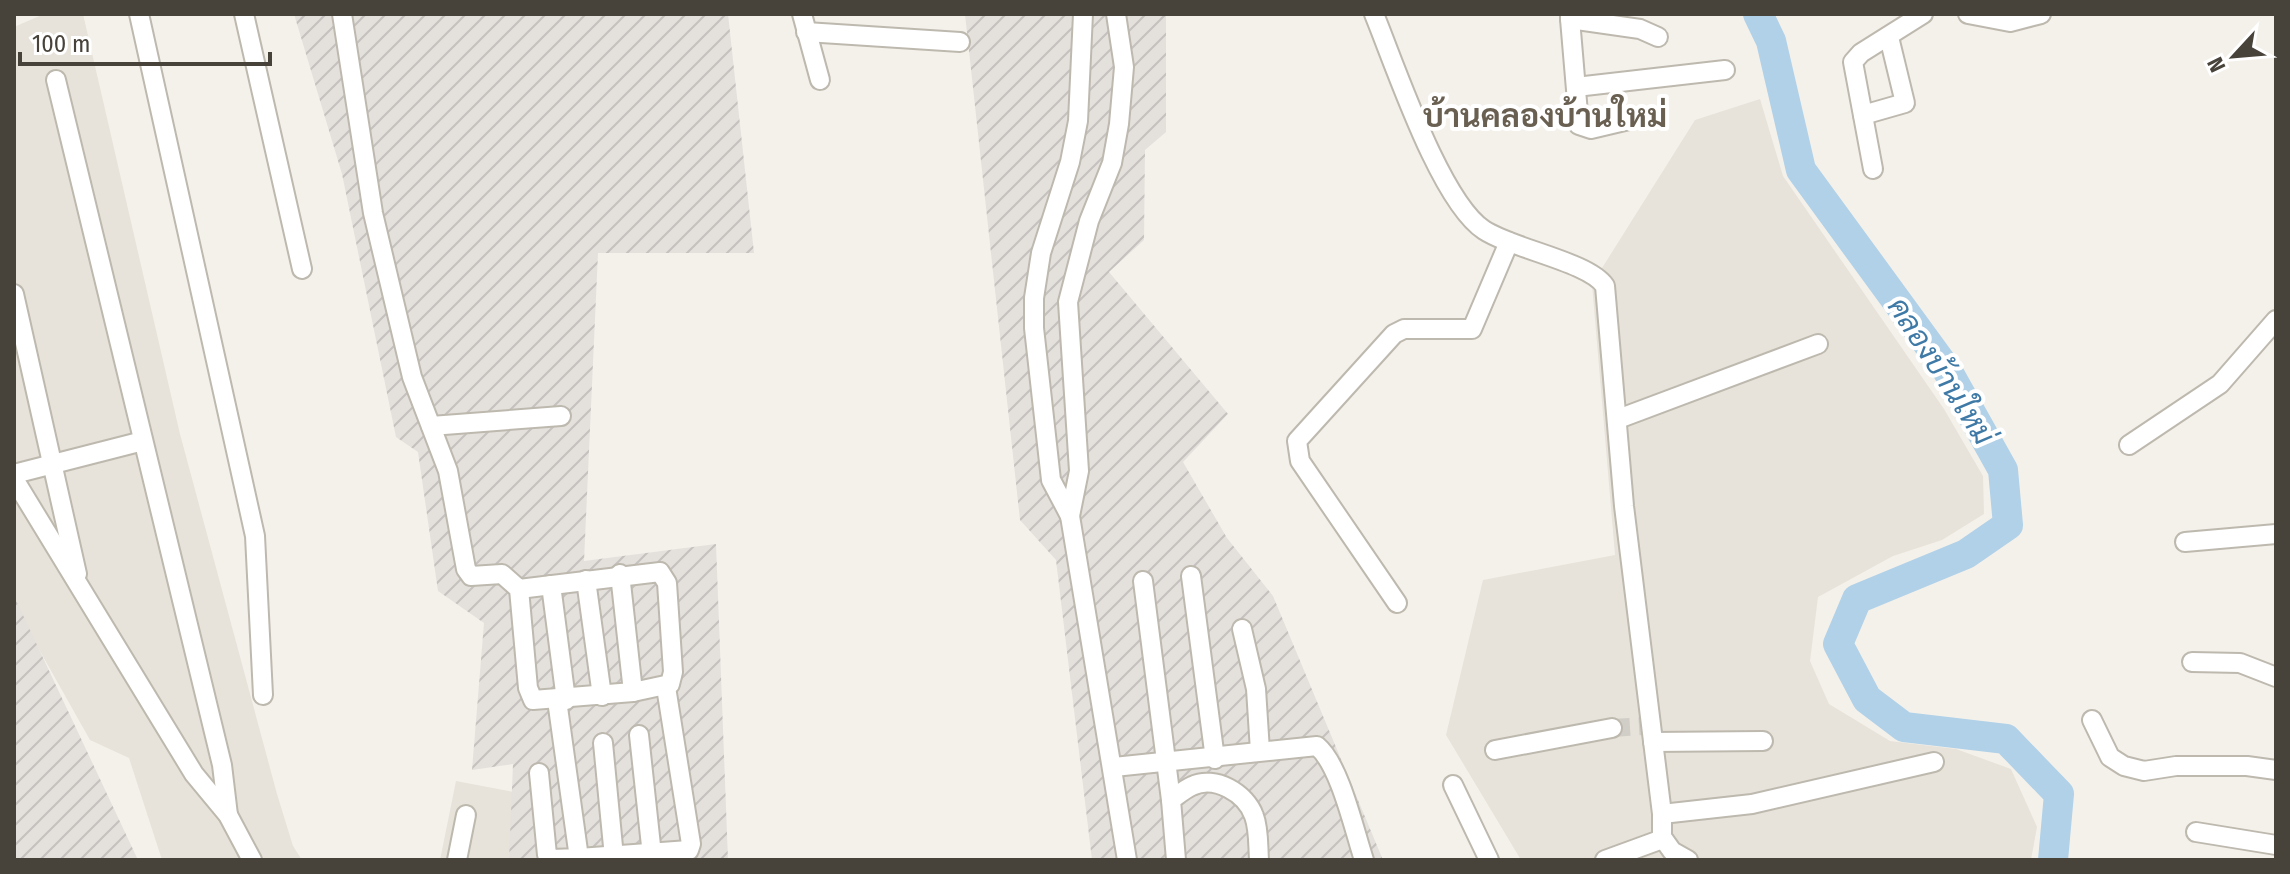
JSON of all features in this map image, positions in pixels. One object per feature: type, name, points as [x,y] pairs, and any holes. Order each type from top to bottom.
[{"type":"street","points":[[139,14],[255,536],[263,695]]},
{"type":"street","points":[[244,14],[302,269]]},
{"type":"street","points":[[342,14],[373,213],[412,377],[448,471],[466,569],[471,576],[502,574],[519,589],[530,696],[562,700],[666,687]]},
{"type":"street","points":[[1083,14],[1078,121],[1070,162],[1041,253],[1034,298],[1034,328],[1051,480],[1070,516],[1127,860]]},
{"type":"street","points":[[1070,516],[1079,471],[1068,302],[1089,221],[1112,163],[1119,124],[1124,67],[1116,14]]},
{"type":"street","points":[[1374,14],[1430,150],[1473,221],[1509,242],[1593,275],[1605,286],[1624,506],[1649,731],[1662,814],[1675,852]]},
{"type":"street","points":[[1873,169],[1853,62],[1861,53],[1923,14]]},
{"type":"street","points":[[1968,14],[2010,22],[2041,14]]},
{"type":"street","points":[[1629,120],[1583,129],[1576,118],[1570,16],[1640,29],[1658,37]]},
{"type":"street","points":[[820,80],[804,23],[960,42]]},
{"type":"street","points":[[1863,115],[1905,103],[1889,37]]},
{"type":"street","points":[[1576,87],[1725,70]]},
{"type":"street","points":[[56,80],[222,765],[228,815]]},
{"type":"street","points":[[1397,603],[1300,461],[1297,441],[1394,334],[1404,329],[1472,329],[1509,242]]},
{"type":"street","points":[[14,294],[80,588]]},
{"type":"street","points":[[2129,445],[2220,384],[2276,320]]},
{"type":"street","points":[[1618,419],[1818,344]]},
{"type":"street","points":[[431,426],[561,416]]},
{"type":"street","points":[[143,441],[14,477],[194,774],[228,815],[252,860]]},
{"type":"street","points":[[2185,542],[2276,534]]},
{"type":"street","points":[[519,589],[620,574],[660,572],[667,583],[673,672],[666,687],[691,844],[683,852],[551,859],[547,855],[539,773]]},
{"type":"street","points":[[620,574],[633,692]]},
{"type":"street","points":[[1191,576],[1215,759]]},
{"type":"street","points":[[586,580],[602,696]]},
{"type":"street","points":[[1143,581],[1176,860]]},
{"type":"street","points":[[551,585],[579,858]]},
{"type":"street","points":[[1242,629],[1256,689],[1260,751]]},
{"type":"street","points":[[2192,662],[2240,663],[2276,677]]},
{"type":"street","points":[[2092,720],[2110,757],[2124,766],[2144,771],[2190,766],[2276,770]]},
{"type":"street","points":[[1495,750],[1612,728]]},
{"type":"street","points":[[1649,731],[1763,741]]},
{"type":"street","points":[[639,735],[652,855]]},
{"type":"street","points":[[603,743],[614,857]]},
{"type":"street","points":[[1114,767],[1215,759],[1305,745],[1317,746],[1325,753],[1364,860]]},
{"type":"street","points":[[1191,759],[1195,784]]},
{"type":"street","points":[[1662,814],[1752,804],[1934,762]]},
{"type":"street","points":[[1171,800],[1195,784],[1211,783],[1229,788],[1243,798],[1254,816],[1259,860]]},
{"type":"street","points":[[1453,785],[1489,860]]},
{"type":"street","points":[[457,860],[466,815]]},
{"type":"street","points":[[2196,832],[2276,845]]},
{"type":"street","points":[[1605,860],[1652,844],[1675,852]]},
{"type":"shaded area","points":[[44,14],[83,14],[180,434],[277,794],[293,846],[302,860],[162,860],[129,758],[90,740],[14,605],[14,27]]},
{"type":"shaded area","points":[[294,14],[728,14],[754,253],[598,253],[584,561],[716,544],[728,860],[509,860],[513,764],[472,770],[484,623],[438,591],[418,452],[396,437],[342,174]]},
{"type":"shaded area","points":[[965,14],[1166,14],[1166,132],[1145,150],[1144,240],[1109,272],[1228,414],[1183,462],[1227,538],[1273,596],[1383,860],[1092,860],[1056,560],[1020,520]]},
{"type":"shaded area","points":[[1760,99],[1783,176],[1944,409],[1983,476],[1984,514],[1942,540],[1893,556],[1818,597],[1810,661],[1829,704],[1890,741],[1956,749],[2011,769],[2037,827],[2031,860],[1521,860],[1446,735],[1483,580],[1615,555],[1592,284],[1695,120]]},
{"type":"shaded area","points":[[14,596],[138,860],[14,860]]},
{"type":"shaded area","points":[[456,781],[519,793],[514,860],[440,860]]},
{"type":"waterway","name":"คลองบ้านใหม่","points":[[1758,14],[1771,41],[1801,170],[1947,370],[2003,470],[2008,525],[1966,554],[1857,599],[1838,644],[1867,699],[1904,727],[2006,739],[2059,794],[2053,860]]},
{"type":"tunnel","points":[[1612,728],[1644,726]]},
{"type":"district","name":"บ้านคลองบ้านใหม่","points":[[1545,116]]}]
